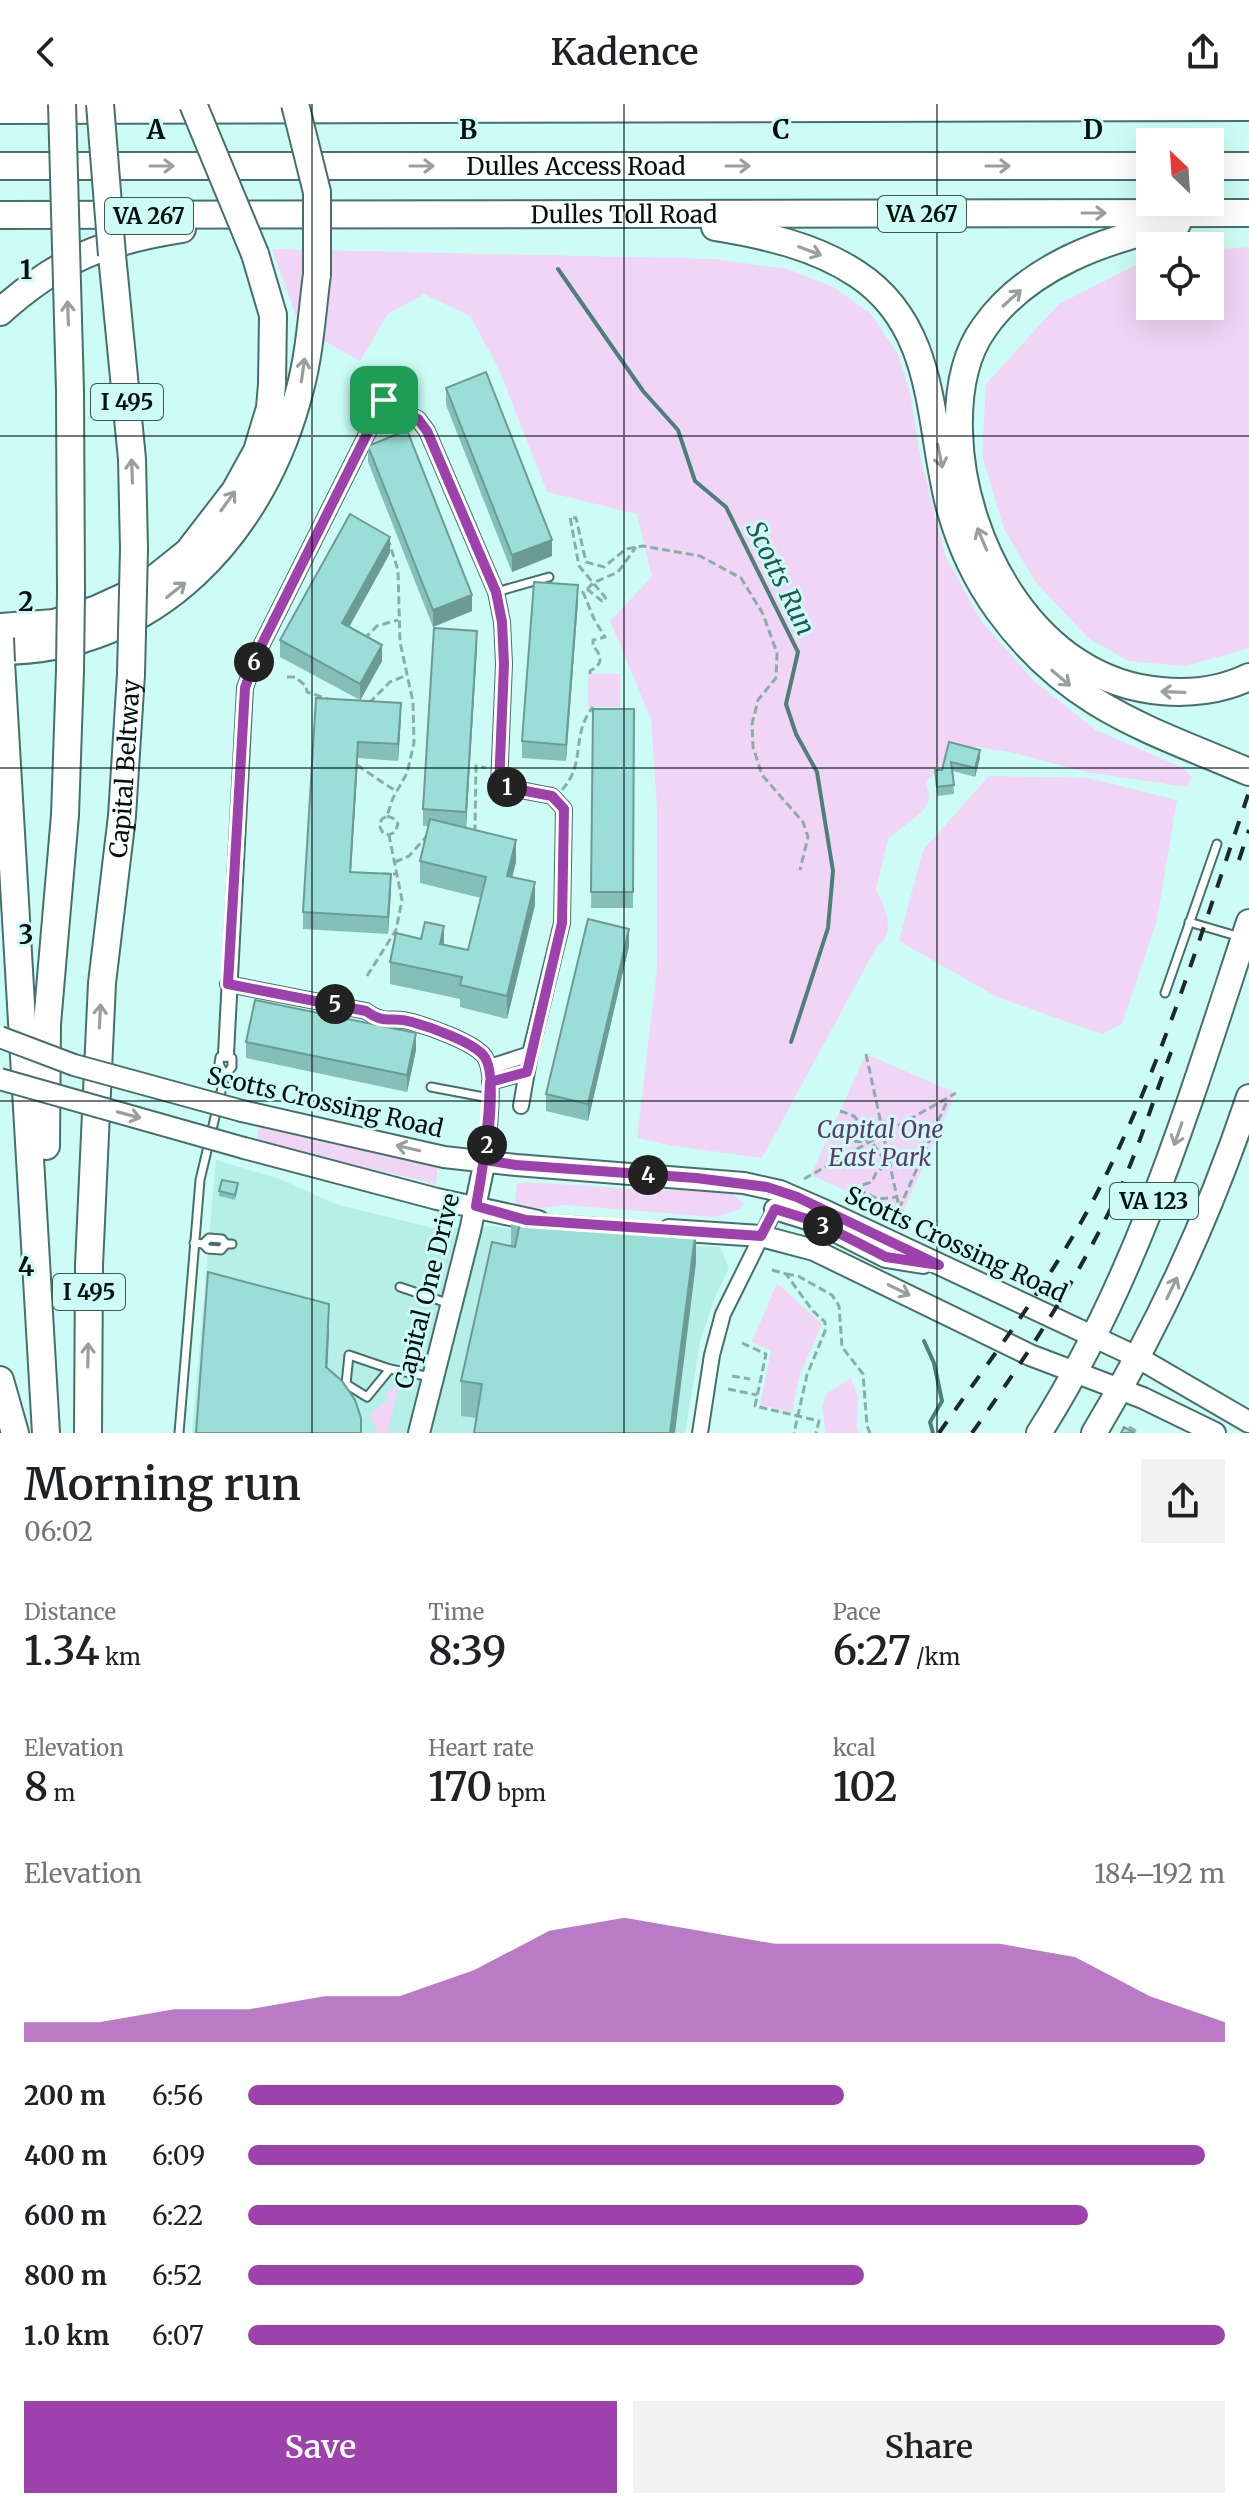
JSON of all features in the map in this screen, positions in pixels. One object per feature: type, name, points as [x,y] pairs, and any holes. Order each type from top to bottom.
[{"type":"highway","points":[[62,104],[70,391],[70,670],[65,815],[47,1024],[45,1150],[63,1433]]},
{"type":"highway","name":"Capital Beltway","points":[[88,1433],[89,1265],[102,983],[123,804],[134,549],[132,459],[100,104]]},
{"type":"highway","points":[[0,627],[54,623],[97,609],[143,588],[188,552],[235,491],[257,451],[270,408],[273,315],[255,254],[193,104]]},
{"type":"highway","points":[[0,650],[44,649],[110,630],[148,611],[217,553],[253,505],[291,421],[301,386],[317,274],[317,192],[295,104]]},
{"type":"highway","points":[[0,110],[1249,107]]},
{"type":"highway","name":"Dulles Access Road","points":[[0,166],[1136,166]]},
{"type":"highway","points":[[1224,166],[1249,166]]},
{"type":"highway","points":[[1248,213],[1180,223],[1119,238],[1072,258],[1017,292],[991,319],[974,345],[963,382],[959,427],[966,488],[985,546],[1019,605],[1050,640],[1093,672],[1139,688],[1192,692],[1217,688],[1249,677]]},
{"type":"highway","name":"Dulles Toll Road","points":[[0,215],[1248,213]]},
{"type":"highway","points":[[0,312],[49,273],[102,246],[177,230],[297,215]]},
{"type":"highway","points":[[596,215],[697,224],[778,240],[838,262],[880,292],[897,311],[921,355],[950,506],[971,563],[998,610],[1047,666],[1095,703],[1119,718],[1249,772]]},
{"type":"highway","name":"I 495","points":[[0,650],[46,1433]]},
{"type":"highway","points":[[1223,761],[1249,781]]},
{"type":"highway","points":[[29,1125],[49,890],[65,771]]},
{"type":"highway","points":[[0,1380],[15,1433]]},
{"type":"main road","name":"VA 123","points":[[1039,1433],[1093,1338],[1134,1253],[1246,930]]},
{"type":"main road","name":"Scotts Crossing Road","points":[[0,1037],[64,1062],[242,1111],[444,1157],[744,1183],[779,1201],[939,1265],[1137,1357],[1249,1422]]},
{"type":"main road","points":[[0,1079],[422,1196],[526,1220],[553,1223]]},
{"type":"main road","name":"VA 123","points":[[1094,1433],[1137,1357],[1195,1238],[1225,1167],[1249,1097]]},
{"type":"main road","name":"Capital One Drive","points":[[419,1433],[485,1160]]},
{"type":"main road","points":[[646,1228],[761,1236],[801,1245],[1030,1355],[1119,1388],[1215,1433]]},
{"type":"street","points":[[226,1054],[245,688],[256,656],[384,400],[418,419],[427,431],[496,592],[502,622],[504,664],[499,786],[552,796],[564,809],[562,923],[530,1054],[521,1106]]},
{"type":"street","points":[[228,984],[369,1012],[375,1019],[385,1021],[396,1018],[412,1022],[481,1052],[490,1075],[485,1160]]},
{"type":"street","points":[[490,1075],[530,1054]]},
{"type":"street","points":[[490,1075],[527,1072]]},
{"type":"street","points":[[700,1433],[716,1335],[728,1300],[779,1201]]},
{"type":"lane","points":[[496,592],[549,577]]},
{"type":"lane","points":[[1165,993],[1217,844]]},
{"type":"lane","points":[[1189,922],[1246,930]]},
{"type":"lane","points":[[179,1433],[199,1244],[200,1180],[225,1075],[232,1067],[232,1058],[226,1054]]},
{"type":"lane","points":[[431,1087],[489,1098]]},
{"type":"lane","points":[[199,1244],[208,1249],[221,1250],[229,1244]]},
{"type":"lane","points":[[400,1287],[452,1305]]},
{"type":"lane","points":[[390,1369],[367,1397],[346,1384],[349,1355],[390,1369],[433,1377]]},
{"type":"path","points":[[585,590],[602,601],[606,600],[579,566],[570,517],[576,518],[586,562],[593,565],[604,567],[616,555],[643,546],[700,556],[741,578],[763,614],[777,653],[776,678],[758,700],[752,724],[753,747],[762,775],[803,822],[808,837],[800,870]]},
{"type":"path","points":[[381,534],[389,542],[398,570],[400,642],[413,702],[414,743],[407,773],[379,827],[389,835],[395,832],[398,824],[387,816]]},
{"type":"path","points":[[577,596],[593,583],[618,572],[636,547]]},
{"type":"path","points":[[585,590],[594,619],[605,637],[593,640],[601,660],[590,674]]},
{"type":"path","points":[[359,649],[377,626],[398,620]]},
{"type":"path","points":[[366,705],[390,682],[407,675]]},
{"type":"path","points":[[287,677],[295,677],[306,686],[307,692],[332,703]]},
{"type":"path","points":[[554,798],[575,772],[582,724],[593,707]]},
{"type":"path","points":[[356,764],[397,792]]},
{"type":"path","points":[[462,834],[475,829],[476,766],[498,769]]},
{"type":"path","points":[[367,976],[396,930],[402,900],[389,835]]},
{"type":"path","points":[[395,862],[409,856],[427,836]]},
{"type":"path","points":[[359,879],[373,872],[397,874]]},
{"type":"path","points":[[866,1054],[901,1216]]},
{"type":"path","points":[[804,1179],[956,1093]]},
{"type":"path","points":[[899,1209],[950,1096]]},
{"type":"path","points":[[840,1111],[854,1116],[858,1121],[850,1130],[848,1137],[851,1141],[864,1142],[869,1138],[885,1165],[872,1182],[862,1185],[861,1191],[878,1199],[897,1197]]},
{"type":"path","points":[[772,1270],[798,1276],[816,1285],[832,1295],[839,1306],[842,1347],[863,1374],[870,1433]]},
{"type":"path","points":[[786,1274],[825,1322],[825,1331],[807,1375],[794,1433]]},
{"type":"path","points":[[742,1343],[766,1354],[755,1406],[819,1421],[816,1433]]},
{"type":"path","points":[[732,1376],[750,1379]]},
{"type":"path","points":[[728,1389],[757,1395]]},
{"type":"path","points":[[1130,1433],[1129,1427],[1139,1433]]},
{"type":"shaded area","points":[[216,1160],[280,1179],[338,1205],[438,1229],[494,1226],[577,1242],[720,1247],[729,1268],[715,1297],[700,1342],[685,1433],[192,1433]]},
{"type":"green space","points":[[1249,247],[1249,648],[1186,666],[1128,661],[1087,637],[1035,581],[1004,529],[982,455],[986,384],[1059,304],[1136,265],[1136,320],[1224,320],[1224,249]]},
{"type":"green space","points":[[272,249],[714,259],[788,269],[835,288],[872,315],[898,354],[910,393],[921,460],[945,555],[982,622],[1034,681],[1096,730],[1183,768],[1192,777],[1187,787],[1086,772],[1010,752],[977,747],[952,753],[926,782],[930,798],[924,810],[888,839],[876,890],[886,911],[887,934],[877,946],[762,1158],[637,1138],[657,969],[657,808],[651,719],[610,621],[652,577],[637,514],[547,492],[498,367],[470,316],[424,294],[388,314],[360,361],[300,327]]},
{"type":"green space","points":[[588,674],[620,674],[620,707],[588,707]]},
{"type":"green space","points":[[989,776],[1088,778],[1177,800],[1157,920],[1122,1024],[1102,1034],[997,997],[899,941],[923,850]]},
{"type":"green space","name":"Capital One East Park","points":[[866,1054],[956,1093],[901,1216],[811,1175]]},
{"type":"green space","points":[[258,1124],[398,1153],[438,1167],[436,1184],[258,1142]]},
{"type":"green space","points":[[527,1182],[662,1191],[709,1186],[729,1192],[744,1203],[741,1209],[715,1217],[565,1205],[525,1210],[515,1204],[517,1184]]},
{"type":"green space","points":[[777,1283],[822,1324],[799,1377],[792,1412],[760,1405],[771,1351],[752,1342]]},
{"type":"green space","points":[[851,1378],[858,1398],[857,1429],[860,1433],[826,1433],[822,1408],[826,1394]]},
{"type":"green space","points":[[399,1385],[388,1433],[377,1433],[370,1414],[389,1399],[386,1393]]},
{"type":"building","points":[[486,372],[552,540],[512,555],[446,388]]},
{"type":"building","points":[[407,430],[472,595],[433,610],[368,446]]},
{"type":"building","points":[[350,514],[390,537],[342,623],[382,645],[360,684],[280,640]]},
{"type":"building","points":[[534,582],[578,585],[566,745],[522,741]]},
{"type":"building","points":[[434,628],[477,631],[466,812],[423,809]]},
{"type":"building","points":[[316,698],[401,703],[398,744],[358,742],[350,872],[391,874],[388,917],[303,912]]},
{"type":"building","points":[[593,709],[634,709],[633,892],[591,892]]},
{"type":"building","points":[[949,742],[980,750],[975,768],[951,762],[954,785],[937,787],[935,770],[942,770]]},
{"type":"building","points":[[430,819],[516,840],[507,876],[535,882],[507,996],[460,985],[462,977],[390,962],[396,933],[421,939],[425,922],[444,926],[440,944],[468,950],[486,877],[420,861]]},
{"type":"building","points":[[588,919],[629,929],[588,1104],[546,1094]]},
{"type":"building","points":[[255,1000],[416,1033],[407,1075],[246,1042]]},
{"type":"building","points":[[222,1180],[238,1183],[235,1195],[219,1191]]},
{"type":"building","points":[[511,1212],[600,1218],[605,1224],[612,1219],[696,1228],[670,1433],[474,1433],[482,1384],[461,1381],[492,1242],[515,1247],[520,1223]]},
{"type":"building","points":[[208,1272],[329,1304],[326,1367],[342,1381],[355,1400],[361,1418],[361,1433],[196,1433]]},
{"type":"waterway","name":"Scotts Run","points":[[558,269],[643,391],[678,430],[695,481],[726,507],[798,652],[786,704],[796,734],[817,772],[833,871],[828,928],[791,1042]]},
{"type":"waterway","name":"Scotts Run","points":[[924,1341],[934,1363],[942,1401],[930,1422],[933,1433]]},
{"type":"railway","points":[[939,1433],[1060,1257],[1120,1146],[1180,996],[1249,792]]},
{"type":"railway","points":[[1239,860],[1249,830]]},
{"type":"railway","points":[[972,1433],[1035,1342],[1091,1246],[1131,1164],[1171,1052]]},
{"type":"route","points":[[384,400],[256,656],[245,688],[228,984],[366,1011],[375,1019],[385,1021],[396,1018],[412,1022],[481,1052],[490,1067],[490,1082],[488,1138],[485,1160],[767,1187],[797,1197],[939,1265],[886,1257],[817,1222],[775,1209],[761,1236],[526,1220],[476,1206],[488,1138],[488,1124],[490,1082],[527,1072],[562,923],[564,809],[552,796],[499,786],[504,664],[502,622],[496,592],[427,431],[418,419],[384,400]]}]
